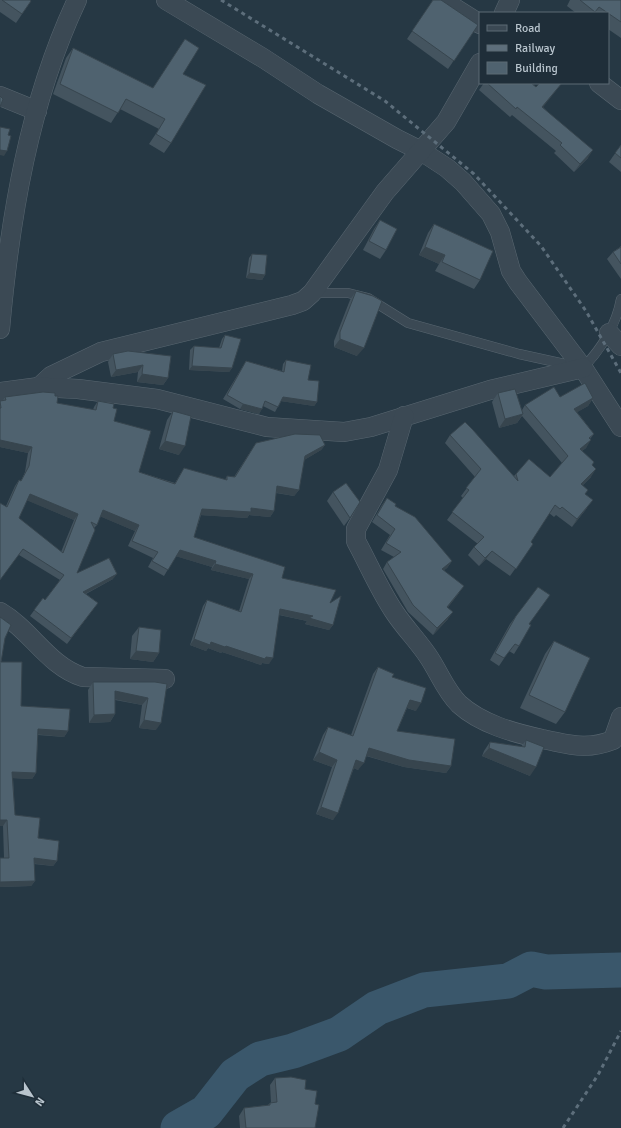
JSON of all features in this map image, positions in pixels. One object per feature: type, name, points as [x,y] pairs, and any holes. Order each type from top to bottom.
[{"type":"street","points":[[0,329],[4,289],[20,177],[37,111],[54,57],[77,0]]},
{"type":"street","points":[[166,0],[263,58],[318,94],[435,159],[463,182],[492,214],[500,232],[515,276],[584,368],[621,428]]},
{"type":"street","points":[[442,0],[479,23]]},
{"type":"street","points":[[39,388],[51,376],[101,352],[303,301],[312,293],[386,192],[446,122],[479,65]]},
{"type":"street","points":[[600,84],[621,100]]},
{"type":"street","points":[[0,96],[37,111]]},
{"type":"street","points":[[0,392],[39,388],[78,389],[157,399],[267,427],[330,432],[357,431],[496,388],[584,368]]},
{"type":"street","points":[[404,416],[388,470],[356,529],[355,535],[356,541],[389,603],[429,657],[448,692],[460,705],[476,717],[504,729],[572,746],[600,745],[613,740],[621,717]]},
{"type":"street","points":[[0,612],[17,625],[63,669],[73,674],[83,677],[165,679]]},
{"type":"lane","points":[[312,293],[348,293],[368,298],[408,323],[519,354],[584,368],[596,354],[615,340],[621,299]]},
{"type":"building","points":[[2,0],[30,0],[31,1],[22,14]]},
{"type":"building","points":[[433,0],[441,0],[478,25],[454,61],[412,31]]},
{"type":"building","points":[[580,0],[621,0],[621,22],[609,14],[609,12],[599,7],[595,12]]},
{"type":"building","points":[[185,39],[199,48],[183,74],[206,85],[171,143],[156,134],[165,119],[126,99],[118,113],[60,84],[73,48],[153,88]]},
{"type":"building","points":[[488,84],[532,84],[536,87],[539,84],[561,84],[542,107],[593,150],[580,164],[560,145],[562,143],[517,107],[516,109]]},
{"type":"building","points":[[0,96],[3,99],[0,107]]},
{"type":"building","points":[[0,127],[10,129],[8,135],[11,136],[7,151],[0,150]]},
{"type":"building","points":[[621,145],[621,158],[615,153]]},
{"type":"building","points":[[380,220],[397,229],[386,250],[369,241]]},
{"type":"building","points":[[434,224],[493,251],[480,280],[442,262],[445,255],[425,247]]},
{"type":"building","points":[[621,247],[621,264],[613,252]]},
{"type":"building","points":[[252,254],[267,255],[265,275],[249,273]]},
{"type":"building","points":[[356,291],[373,296],[382,301],[364,348],[340,339],[340,332]]},
{"type":"building","points":[[225,335],[241,339],[232,368],[192,366],[194,346],[221,348]]},
{"type":"building","points":[[128,351],[171,356],[168,378],[142,374],[143,365],[116,370],[113,354]]},
{"type":"building","points":[[286,360],[311,365],[308,380],[319,381],[317,402],[283,397],[278,407],[265,401],[262,409],[243,404],[227,395],[246,361],[284,372]]},
{"type":"building","points":[[585,383],[593,398],[574,409],[594,434],[589,438],[591,440],[580,449],[594,462],[592,465],[596,469],[581,484],[588,490],[585,494],[593,500],[577,519],[562,507],[560,509],[555,505],[531,542],[533,544],[516,569],[492,551],[485,558],[474,547],[484,537],[452,512],[469,490],[466,488],[481,469],[450,435],[465,422],[518,481],[516,474],[529,459],[550,477],[568,456],[525,405],[554,387],[560,397]]},
{"type":"building","points":[[515,389],[523,414],[505,419],[498,393]]},
{"type":"building","points":[[43,392],[55,393],[55,396],[58,396],[57,403],[96,410],[98,401],[114,404],[113,408],[117,409],[114,421],[151,431],[139,472],[175,484],[184,468],[227,480],[227,476],[235,477],[256,443],[295,434],[320,435],[325,445],[305,456],[299,490],[277,486],[274,511],[251,508],[251,512],[202,509],[194,537],[285,567],[282,578],[336,590],[330,603],[341,596],[333,625],[309,618],[313,616],[280,609],[273,658],[266,657],[265,659],[226,646],[225,647],[211,642],[210,645],[194,639],[207,600],[241,612],[253,574],[215,564],[216,561],[180,550],[168,570],[152,561],[158,552],[132,541],[139,525],[103,510],[97,525],[91,522],[95,530],[77,573],[109,558],[117,574],[83,592],[98,603],[71,638],[34,610],[43,598],[45,600],[64,575],[23,549],[0,580],[0,503],[7,507],[19,480],[21,481],[29,466],[32,447],[0,440],[0,401],[6,400],[5,397]],"holes":[[[30,494],[78,514],[63,553],[19,518]]]},
{"type":"building","points":[[173,411],[191,416],[185,446],[165,441]]},
{"type":"building","points":[[346,483],[360,502],[350,518],[333,492]]},
{"type":"building","points":[[387,498],[396,504],[395,506],[415,517],[452,561],[442,569],[464,586],[447,607],[453,612],[437,628],[413,605],[387,562],[401,552],[386,543],[395,529],[377,515]]},
{"type":"building","points":[[538,587],[550,595],[529,624],[531,625],[519,646],[515,644],[504,658],[495,653],[516,616]]},
{"type":"building","points":[[0,617],[11,625],[5,638],[1,662],[22,662],[21,706],[70,709],[68,731],[38,729],[36,773],[12,772],[15,815],[40,818],[38,838],[59,841],[57,861],[34,858],[35,881],[0,882],[0,858],[9,858],[7,820],[0,820]]},
{"type":"building","points":[[139,627],[161,630],[159,653],[136,651]]},
{"type":"building","points":[[554,641],[590,658],[565,712],[529,695]]},
{"type":"building","points":[[378,667],[394,674],[392,677],[426,688],[421,703],[410,700],[397,731],[455,739],[451,766],[409,760],[369,748],[364,763],[356,760],[338,813],[321,807],[337,760],[319,752],[328,727],[353,736]]},
{"type":"building","points":[[93,682],[155,682],[167,684],[161,723],[144,720],[148,698],[115,691],[115,714],[94,715]]},
{"type":"building","points":[[526,740],[544,747],[536,767],[489,748],[490,742],[525,747]]},
{"type":"building","points":[[291,1077],[306,1080],[305,1089],[317,1091],[315,1104],[319,1105],[315,1128],[246,1128],[244,1108],[270,1105],[270,1103],[277,1102],[275,1078]]},
{"type":"waterway","points":[[178,1128],[206,1112],[235,1075],[260,1059],[293,1051],[339,1034],[377,1008],[424,990],[508,981],[531,969],[546,972],[621,970]]},
{"type":"railway","points":[[221,0],[385,101],[474,174],[541,246],[586,311],[621,373]]},
{"type":"railway","points":[[563,1128],[598,1075],[621,1031]]}]
